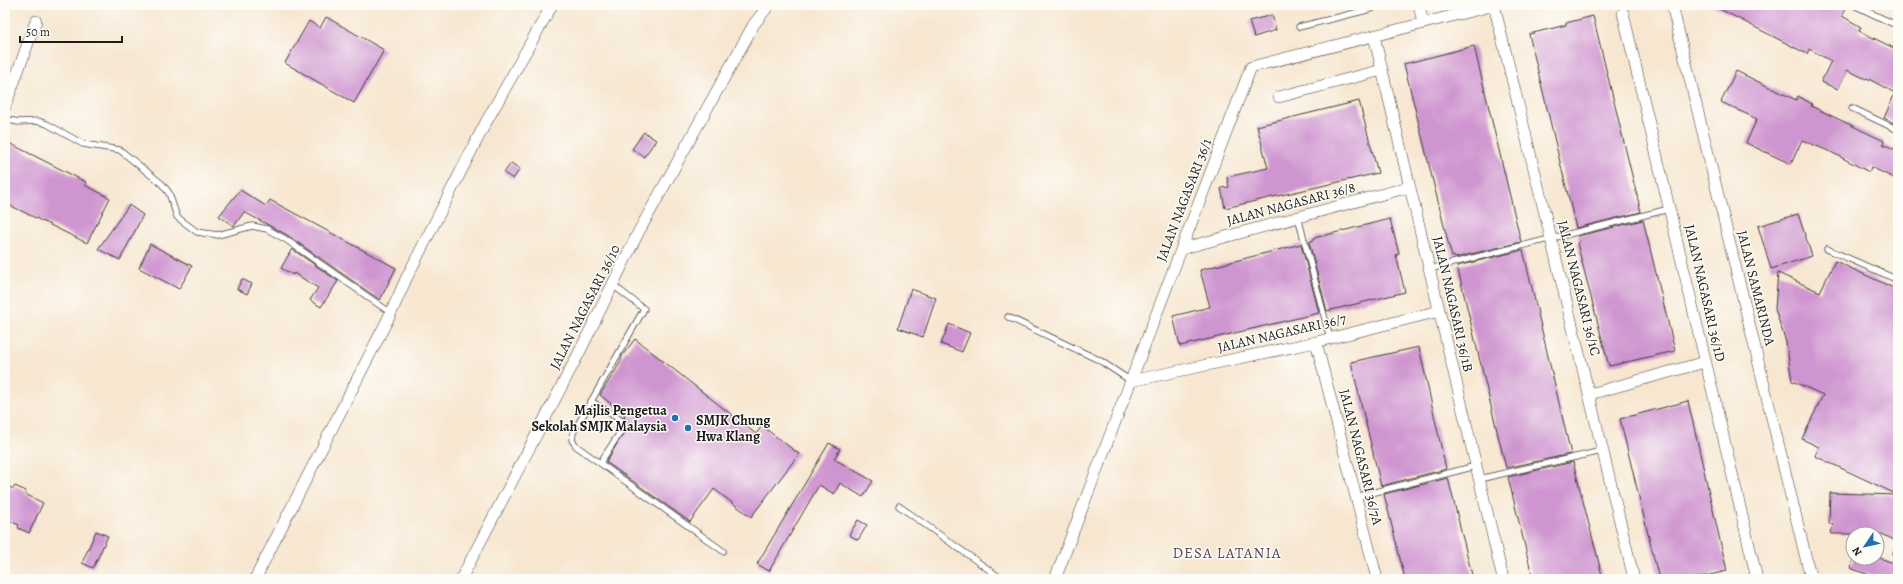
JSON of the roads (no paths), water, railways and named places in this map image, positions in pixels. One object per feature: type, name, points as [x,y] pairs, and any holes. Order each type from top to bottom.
[{"type":"street","points":[[255,579],[391,314],[410,272],[485,124],[552,5]]},
{"type":"street","name":"JALAN NAGASARI 36/10","points":[[461,579],[613,285],[638,233],[754,24],[769,5]]},
{"type":"street","points":[[1419,5],[1423,23]]},
{"type":"street","name":"JALAN NAGASARI 36/1","points":[[1055,579],[1251,67],[1494,5]]},
{"type":"street","name":"JALAN NAGASARI 36/1C","points":[[1494,5],[1634,579]]},
{"type":"street","name":"JALAN SAMARINDA","points":[[1672,5],[1811,579]]},
{"type":"street","name":"JALAN NAGASARI 36/1D","points":[[1623,13],[1705,362],[1753,578]]},
{"type":"street","points":[[5,107],[36,21]]},
{"type":"street","name":"JALAN NAGASARI 36/1B","points":[[1374,36],[1503,579]]},
{"type":"street","points":[[1279,97],[1382,70]]},
{"type":"street","name":"JALAN NAGASARI 36/8","points":[[1181,249],[1409,187]]},
{"type":"street","name":"JALAN NAGASARI 36/7","points":[[1131,381],[1316,342],[1439,311]]},
{"type":"street","name":"JALAN NAGASARI 36/7A","points":[[1316,342],[1377,579]]},
{"type":"street","points":[[1590,394],[1705,362]]},
{"type":"lane","points":[[1299,27],[1371,9],[1379,5]]},
{"type":"lane","points":[[1854,5],[1898,26]]},
{"type":"lane","points":[[1852,108],[1898,130]]},
{"type":"lane","points":[[5,119],[18,122],[38,121],[48,124],[82,144],[120,150],[162,184],[169,193],[177,217],[197,232],[218,235],[252,226],[267,229],[285,238],[391,314]]},
{"type":"lane","points":[[1429,269],[1669,209]]},
{"type":"lane","points":[[1298,217],[1330,338]]},
{"type":"lane","points":[[1827,249],[1898,280]]},
{"type":"lane","points":[[613,285],[644,309],[573,432],[572,440],[576,446],[723,551]]},
{"type":"lane","points":[[1008,317],[1099,360],[1131,381]]},
{"type":"lane","points":[[591,401],[622,421],[625,425],[600,463]]},
{"type":"lane","points":[[1479,479],[1602,451]]},
{"type":"lane","points":[[1356,497],[1476,466]]},
{"type":"lane","points":[[899,506],[1002,579]]},
{"type":"place","name":"Majlis Pengetua Sekolah SMJK Malaysia","points":[[675,418]]},
{"type":"place","name":"SMJK Chung Hwa Klang","points":[[688,428]]},
{"type":"district","name":"DESA LATANIA","points":[[1227,553]]}]
